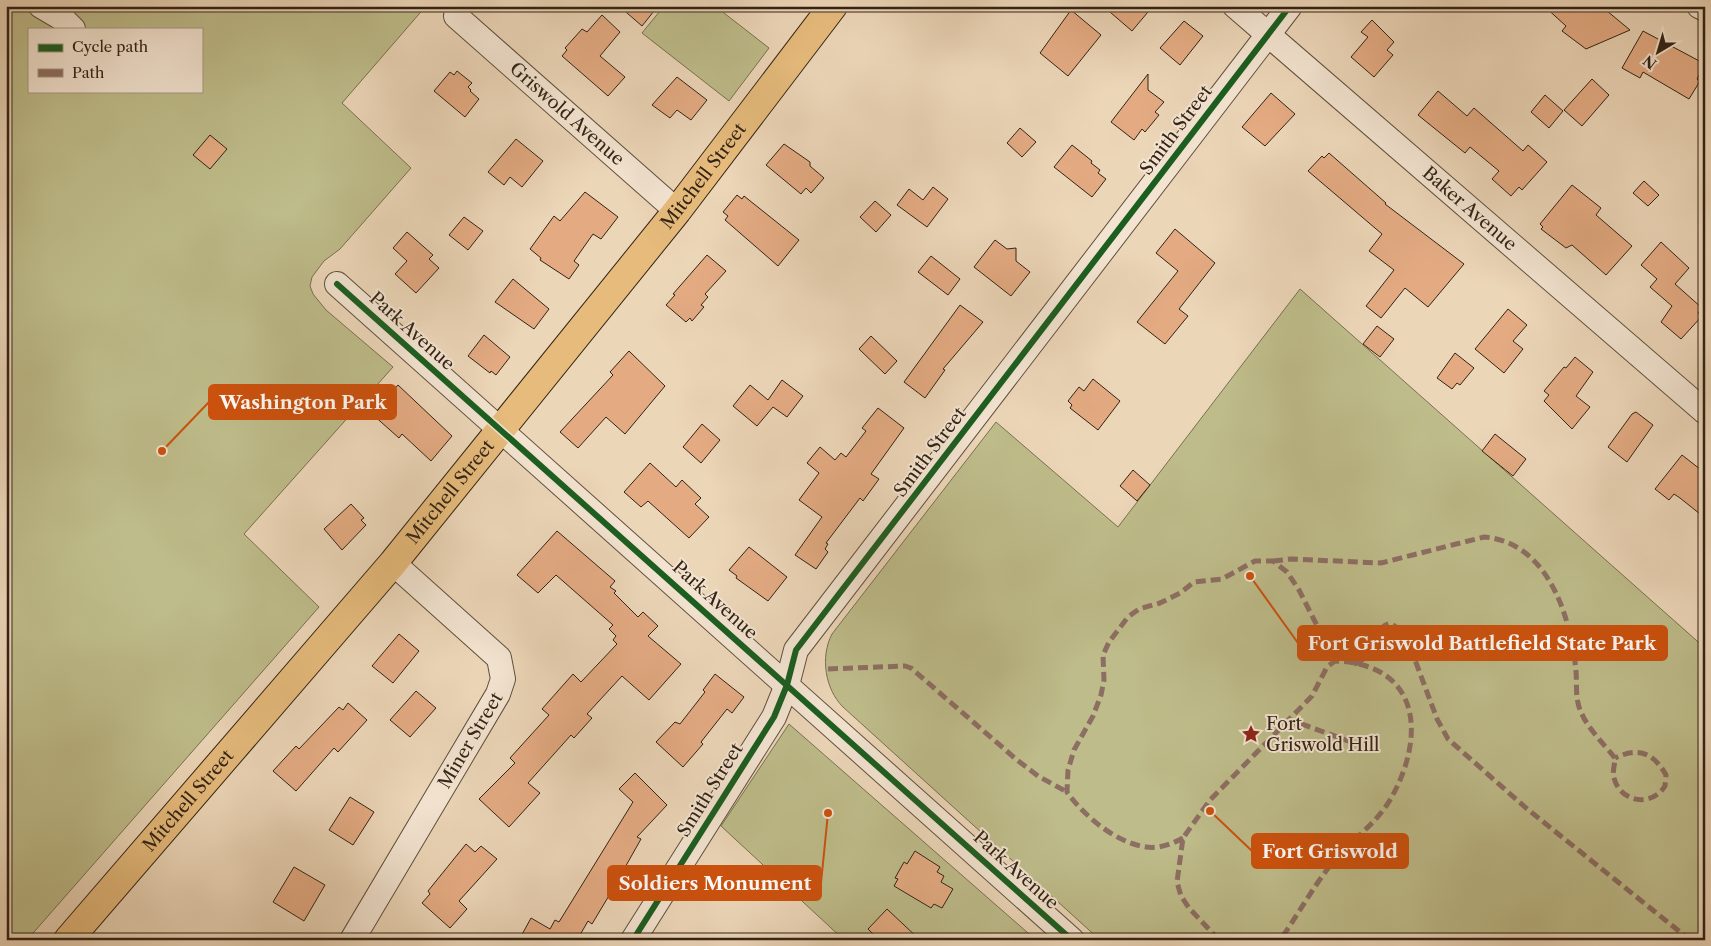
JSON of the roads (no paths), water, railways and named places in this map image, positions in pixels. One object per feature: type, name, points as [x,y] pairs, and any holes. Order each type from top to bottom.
[{"type":"main road","name":"Mitchell Street","points":[[68,940],[393,563],[677,211],[832,6]]},
{"type":"street","points":[[41,6],[63,19],[72,28]]},
{"type":"street","name":"Baker Avenue","points":[[1235,6],[1705,412]]},
{"type":"street","name":"Smith Street","points":[[633,940],[774,717],[787,684],[796,650],[1290,6]]},
{"type":"street","points":[[1699,6],[1705,9]]},
{"type":"street","name":"Griswold Avenue","points":[[456,16],[677,211]]},
{"type":"street","name":"Park Avenue","points":[[336,284],[1072,940]]},
{"type":"street","name":"Miner Street","points":[[352,940],[498,694],[503,679],[499,658],[393,563]]},
{"type":"place","name":"Washington Park","points":[[162,451]]},
{"type":"place","name":"Fort Griswold Battlefield State Park","points":[[1250,576]]},
{"type":"place","name":"Fort Griswold Hill","points":[[1251,734]]},
{"type":"place","name":"Fort Griswold","points":[[1210,811]]},
{"type":"place","name":"Soldiers Monument","points":[[828,813]]}]
